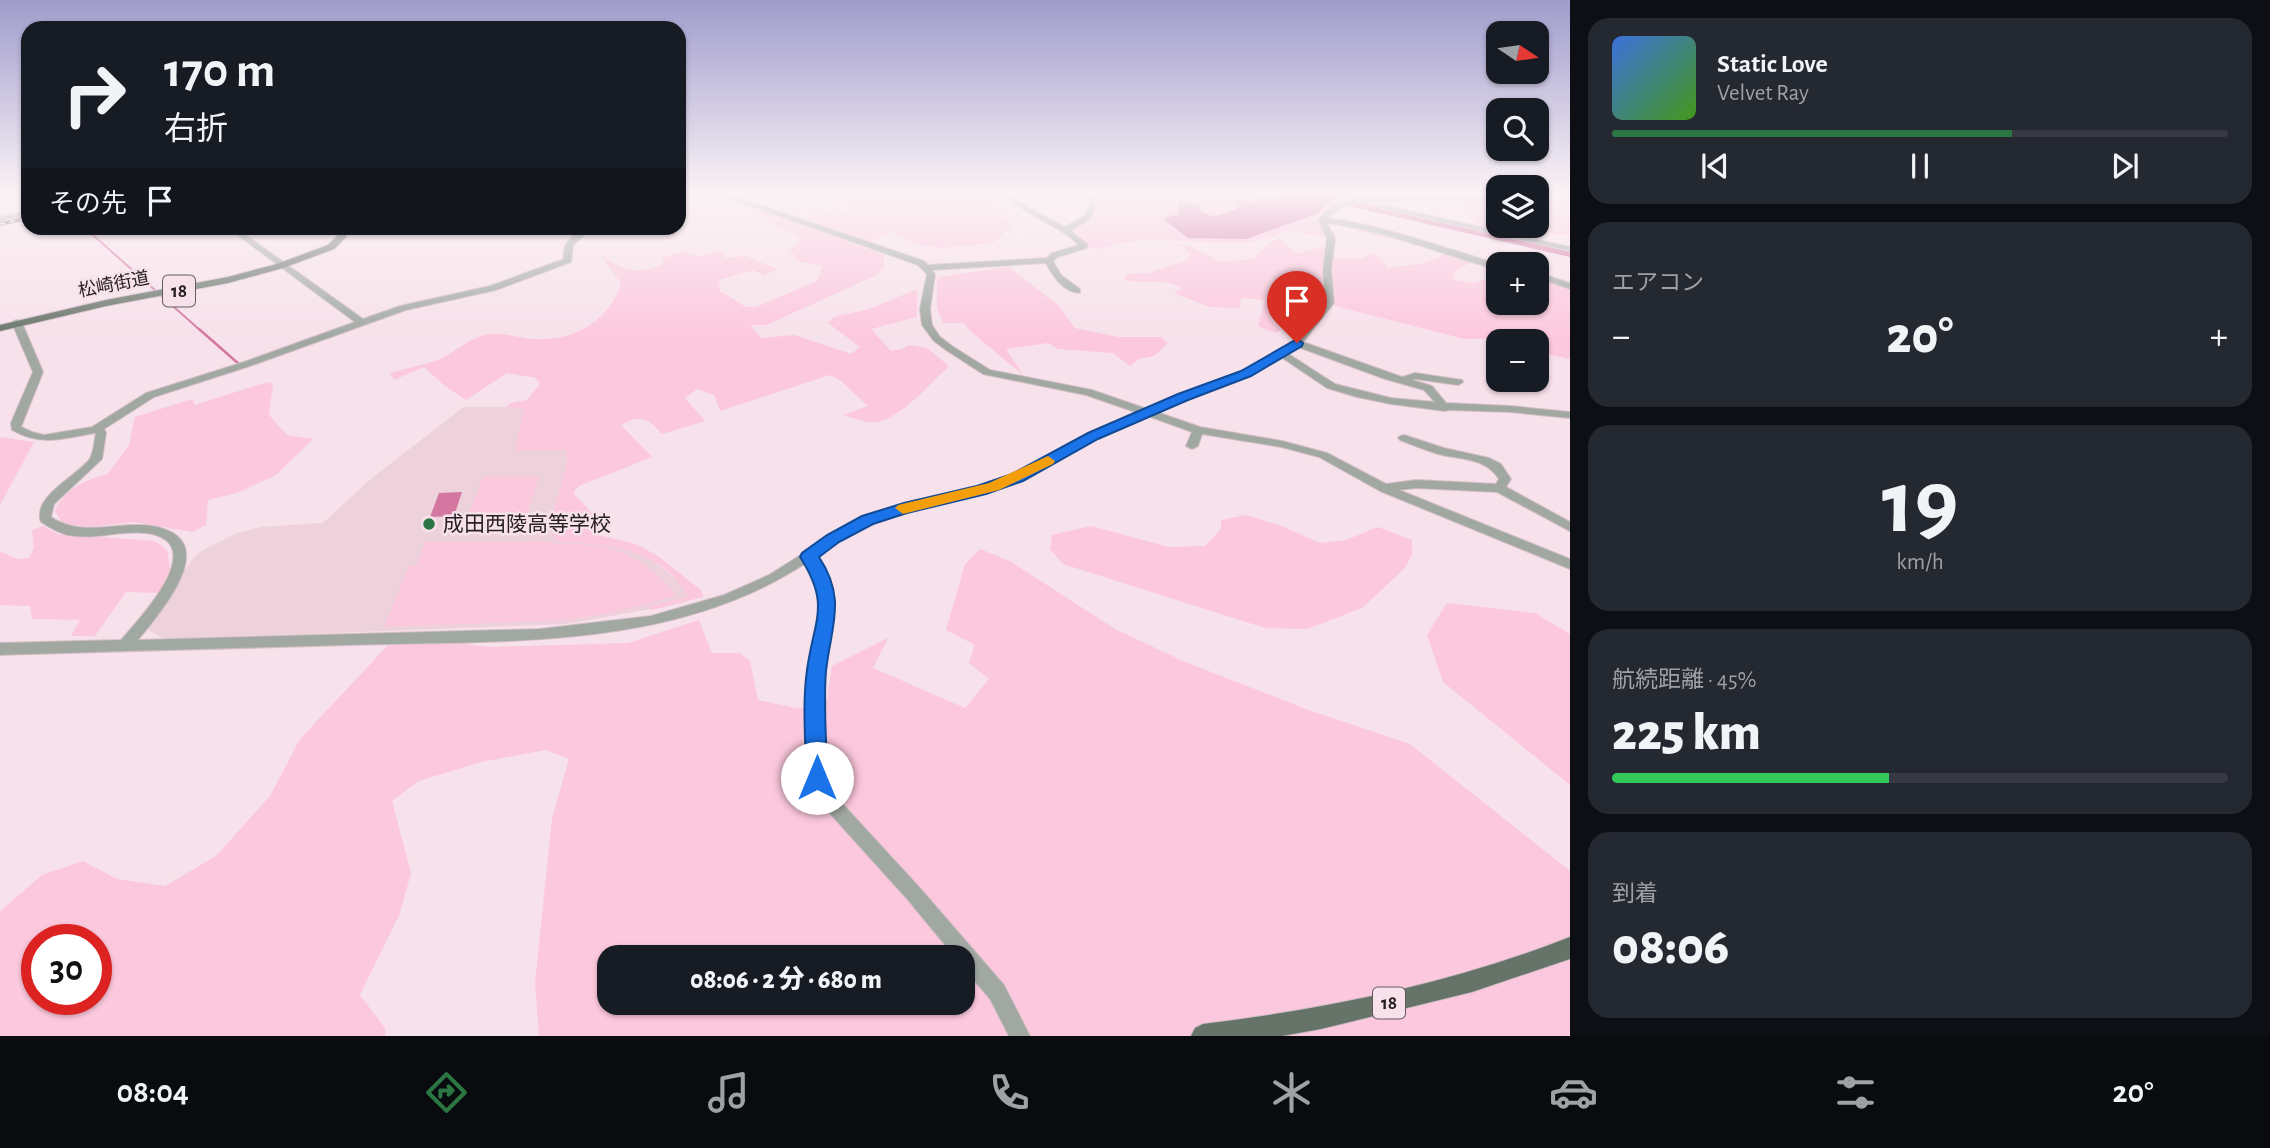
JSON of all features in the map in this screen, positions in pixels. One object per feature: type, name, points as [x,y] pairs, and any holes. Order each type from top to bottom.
[{"type":"main road","name":"松崎街道","points":[[0,328],[91,306],[213,285],[331,247],[337,241]]},
{"type":"main road","name":"18","points":[[1203,1036],[1371,1007],[1542,960],[1570,948]]},
{"type":"street","points":[[252,241],[362,323]]},
{"type":"street","points":[[17,323],[38,372],[16,428],[29,435],[44,438],[99,429],[150,395],[403,308],[493,288],[568,260],[566,252],[571,241]]},
{"type":"street","points":[[864,241],[899,253],[927,268],[1049,260],[1055,255],[1084,246],[1079,241]]},
{"type":"street","points":[[0,649],[515,635],[628,625],[671,617],[728,599],[774,578],[855,526],[904,508],[1004,483],[1087,439],[1246,374],[1282,354],[1297,343],[1329,303],[1327,271],[1331,241]]},
{"type":"street","points":[[1416,241],[1486,263]]},
{"type":"street","points":[[1540,241],[1570,248]]},
{"type":"street","points":[[1049,260],[1057,276],[1077,290]]},
{"type":"street","points":[[927,268],[931,281],[925,309],[927,325],[937,339],[972,364],[1000,376],[1088,392],[1145,414],[1198,430],[1282,444],[1323,455],[1384,488],[1570,564]]},
{"type":"street","points":[[1549,279],[1570,286]]},
{"type":"street","points":[[1297,343],[1401,381],[1428,388],[1445,408]]},
{"type":"street","points":[[1282,354],[1311,376],[1340,389],[1401,404],[1445,408],[1519,409],[1570,415]]},
{"type":"street","points":[[1401,381],[1415,376],[1458,382]]},
{"type":"street","points":[[99,429],[101,433],[96,459],[49,502],[45,519],[61,529],[77,531],[138,528],[159,531],[172,537],[182,550],[183,559],[176,575],[124,647]]},
{"type":"street","points":[[1192,446],[1198,430]]},
{"type":"street","points":[[1404,438],[1441,451],[1485,460],[1497,467],[1505,479],[1499,488]]},
{"type":"street","points":[[1384,488],[1416,484],[1499,488],[1570,527]]},
{"type":"street","points":[[808,557],[814,562],[823,580],[828,601],[815,698],[817,778],[821,792],[914,894],[997,992],[1020,1036]]},
{"type":"shaded area","points":[[799,241],[848,241],[884,255],[884,268],[875,276],[766,325],[750,325],[761,338],[794,335],[851,354],[860,347],[828,323],[834,317],[869,309],[917,289],[917,317],[871,329],[891,351],[909,345],[927,348],[949,366],[904,408],[885,420],[875,422],[843,415],[868,406],[840,380],[830,375],[720,411],[714,395],[697,389],[685,398],[705,421],[662,434],[643,419],[621,425],[652,457],[579,486],[573,493],[601,523],[598,535],[636,544],[658,556],[702,591],[703,597],[652,610],[649,606],[686,597],[687,594],[661,566],[629,551],[556,541],[550,525],[567,462],[566,450],[515,451],[524,408],[507,407],[510,403],[527,400],[540,384],[536,378],[507,373],[466,400],[424,367],[394,380],[390,373],[442,358],[473,339],[485,335],[548,339],[576,333],[599,318],[608,308],[621,283],[601,256],[624,268],[645,270],[663,264],[663,258],[682,252],[698,256],[724,250],[724,258],[746,256],[777,269],[764,276],[753,270],[719,280],[720,291],[746,307],[756,307],[817,281],[823,266],[796,261],[794,254],[788,252]]},
{"type":"shaded area","points":[[909,241],[995,241],[941,248]]},
{"type":"shaded area","points":[[1085,241],[1132,241],[1117,243],[1103,249],[1087,248],[1089,245]]},
{"type":"shaded area","points":[[1188,241],[1252,241],[1243,243]]},
{"type":"shaded area","points":[[1284,241],[1297,254],[1323,246],[1334,252],[1334,258],[1361,259],[1375,253],[1388,268],[1425,263],[1445,254],[1401,241],[1411,241],[1471,262],[1452,274],[1455,280],[1473,283],[1486,279],[1486,315],[1549,315],[1549,280],[1570,289],[1570,359],[1549,355],[1549,329],[1486,329],[1486,338],[1465,339],[1335,306],[1333,291],[1312,288],[1295,291],[1287,307],[1314,316],[1308,323],[1275,314],[1270,318],[1281,330],[1276,333],[1258,326],[1265,300],[1241,298],[1240,308],[1210,307],[1173,293],[1182,289],[1175,285],[1124,280],[1127,274],[1148,273],[1187,260],[1191,253],[1181,245],[1188,245],[1220,262],[1253,259],[1268,244]]},
{"type":"shaded area","points":[[1009,267],[1058,305],[1075,328],[1118,337],[1161,337],[1168,343],[1154,356],[1139,359],[1130,366],[1113,353],[1058,349],[1048,343],[1006,349],[1023,375],[964,323],[943,323],[937,308],[937,277]]},
{"type":"shaded area","points":[[267,382],[273,384],[269,415],[287,435],[313,439],[276,475],[237,493],[208,500],[206,525],[193,532],[133,522],[88,527],[62,523],[55,511],[59,503],[77,486],[108,474],[129,445],[135,417],[192,399],[195,405]]},
{"type":"shaded area","name":"成田西陵高等学校","points":[[464,407],[525,407],[566,450],[567,462],[550,525],[598,544],[632,550],[654,561],[680,583],[687,593],[683,603],[567,624],[165,639],[145,628],[194,557],[203,550],[238,533],[261,527],[323,523],[373,477]]},
{"type":"shaded area","points":[[0,437],[34,442],[0,505]]},
{"type":"shaded area","points":[[539,476],[524,526],[464,526],[483,477]]},
{"type":"shaded area","points":[[462,492],[454,516],[430,517],[439,493]]},
{"type":"shaded area","points":[[1246,515],[1279,525],[1320,543],[1346,540],[1378,527],[1412,540],[1412,555],[1404,569],[1362,608],[1307,629],[1265,628],[1063,564],[1050,549],[1052,535],[1091,526],[1169,547],[1205,546],[1221,529],[1221,520]]},
{"type":"shaded area","points":[[43,526],[57,534],[155,541],[167,550],[170,569],[159,593],[126,592],[95,636],[71,636],[80,620],[32,619],[30,606],[0,605],[0,551],[17,559],[29,558],[34,548],[32,530]]},
{"type":"shaded area","points":[[542,541],[597,546],[620,552],[641,562],[675,594],[616,612],[567,620],[384,627],[409,566],[416,566],[425,542]]},
{"type":"shaded area","points":[[980,549],[1010,561],[1115,629],[1183,661],[1306,709],[1410,744],[1570,871],[1570,1036],[539,1036],[535,982],[552,819],[569,759],[546,750],[481,762],[419,781],[392,801],[411,873],[400,913],[360,995],[385,1028],[385,1036],[0,1036],[0,911],[42,875],[83,861],[117,879],[165,886],[216,856],[270,796],[300,739],[389,644],[428,639],[488,647],[628,643],[699,620],[712,653],[740,653],[750,661],[758,700],[796,708],[825,709],[832,666],[888,638],[873,668],[965,708],[989,679],[969,663],[975,645],[946,630],[965,564]]},
{"type":"shaded area","points":[[1447,603],[1535,613],[1570,634],[1570,785],[1443,682],[1427,635]]},
{"type":"waterway","points":[[100,241],[201,331]]},
{"type":"waterway","points":[[1519,241],[1570,254]]},
{"type":"waterway","points":[[199,329],[240,365]]},
{"type":"slow traffic","points":[[903,508],[993,486],[1048,461]]},
{"type":"place","name":"成田西陵高等学校","points":[[429,524]]},
{"type":"route","points":[[817,778],[815,698],[828,601],[823,580],[814,562],[808,557],[833,538],[886,513],[981,490],[1017,477],[1093,436],[1183,397],[1246,374],[1297,343]]}]
